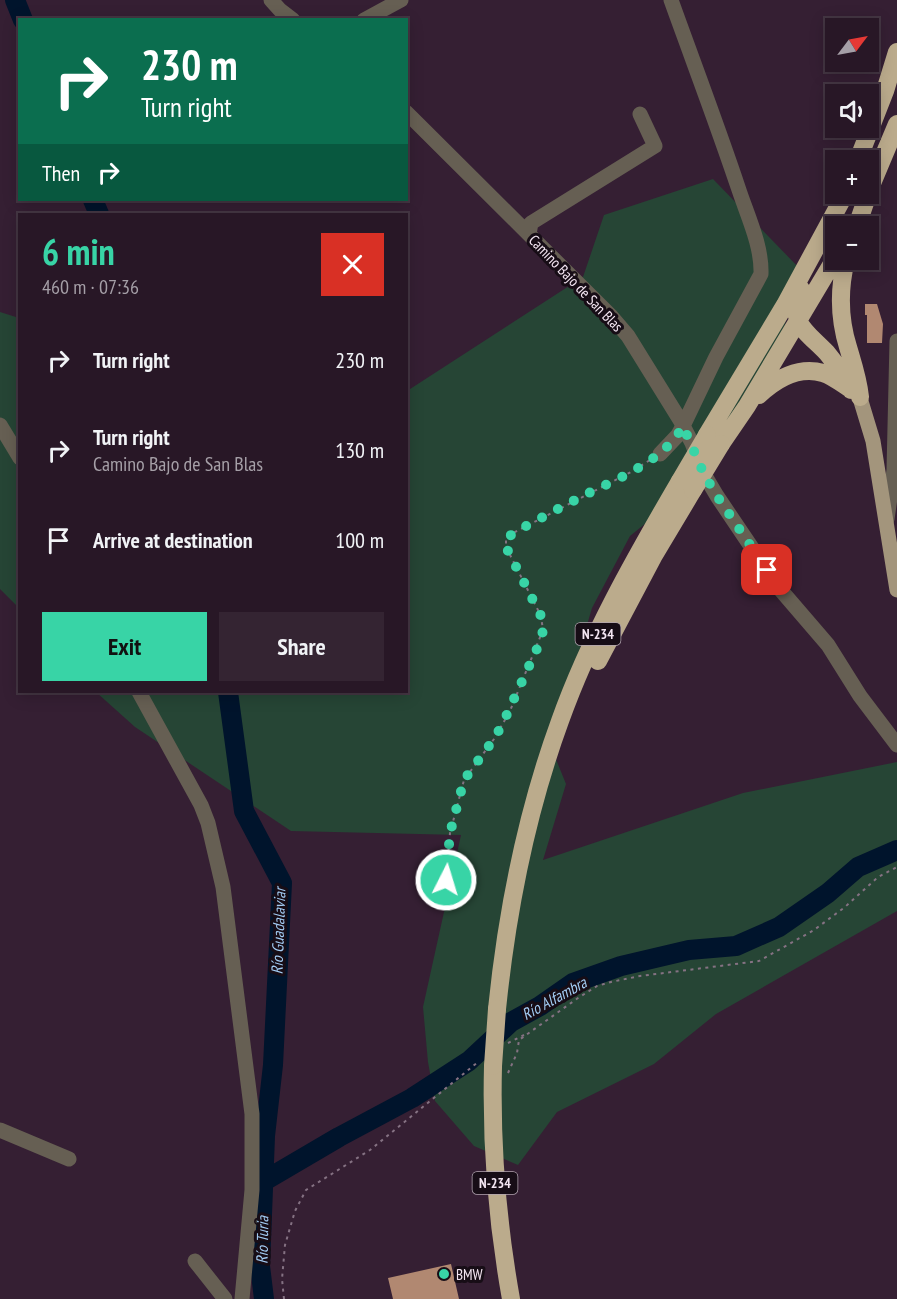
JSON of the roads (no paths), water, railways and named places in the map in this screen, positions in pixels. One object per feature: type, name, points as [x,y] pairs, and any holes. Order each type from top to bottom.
[{"type":"highway","points":[[864,150],[897,52]]},
{"type":"highway","points":[[879,161],[897,124]]},
{"type":"highway","name":"N-234","points":[[511,1299],[501,1246],[494,1175],[490,1067],[502,960],[518,865],[536,796],[560,720],[595,639],[638,552],[687,485],[714,439],[840,204]]},
{"type":"highway","points":[[856,204],[827,242],[800,289],[795,305],[798,322],[806,334],[842,371],[856,394]]},
{"type":"highway","name":"N-234","points":[[714,439],[747,406],[828,270]]},
{"type":"highway","points":[[844,270],[841,288],[841,317],[858,377],[856,394]]},
{"type":"highway","points":[[747,406],[772,383],[797,372],[824,373],[856,394]]},
{"type":"main road","points":[[856,394],[873,441],[897,590]]},
{"type":"street","points":[[368,18],[401,0]]},
{"type":"street","points":[[660,454],[678,435],[683,426],[760,274],[761,263],[722,139],[671,0]]},
{"type":"street","points":[[279,3],[291,18]]},
{"type":"street","name":"Camino Bajo de San Blas","points":[[408,114],[610,315],[628,336],[683,426],[704,474],[717,496],[779,588],[828,645],[860,696],[897,745]]},
{"type":"street","points":[[529,234],[531,223],[655,146],[640,114]]},
{"type":"street","points":[[887,522],[894,470],[897,341]]},
{"type":"street","points":[[0,425],[18,455]]},
{"type":"street","points":[[140,693],[201,805],[208,823],[223,887],[252,1114],[252,1190],[242,1299]]},
{"type":"street","points":[[0,1130],[69,1158]]},
{"type":"street","points":[[195,1261],[225,1299]]},
{"type":"waterway","name":"Río Guadalaviar","points":[[15,0],[22,18]]},
{"type":"waterway","name":"Río Guadalaviar","points":[[93,201],[99,213]]},
{"type":"waterway","name":"Río Guadalaviar","points":[[228,693],[244,811],[282,883],[273,1065],[265,1136],[260,1266],[264,1299]]},
{"type":"waterway","name":"Río Alfambra","points":[[264,1181],[412,1098],[469,1061],[511,1022],[540,1006],[573,983],[621,966],[689,950],[736,946],[779,927],[828,893],[858,867],[897,850]]},
{"type":"place","name":"BMW","points":[[444,1274]]},
{"type":"water label","name":"Río Turia","points":[[262,1240]]}]
